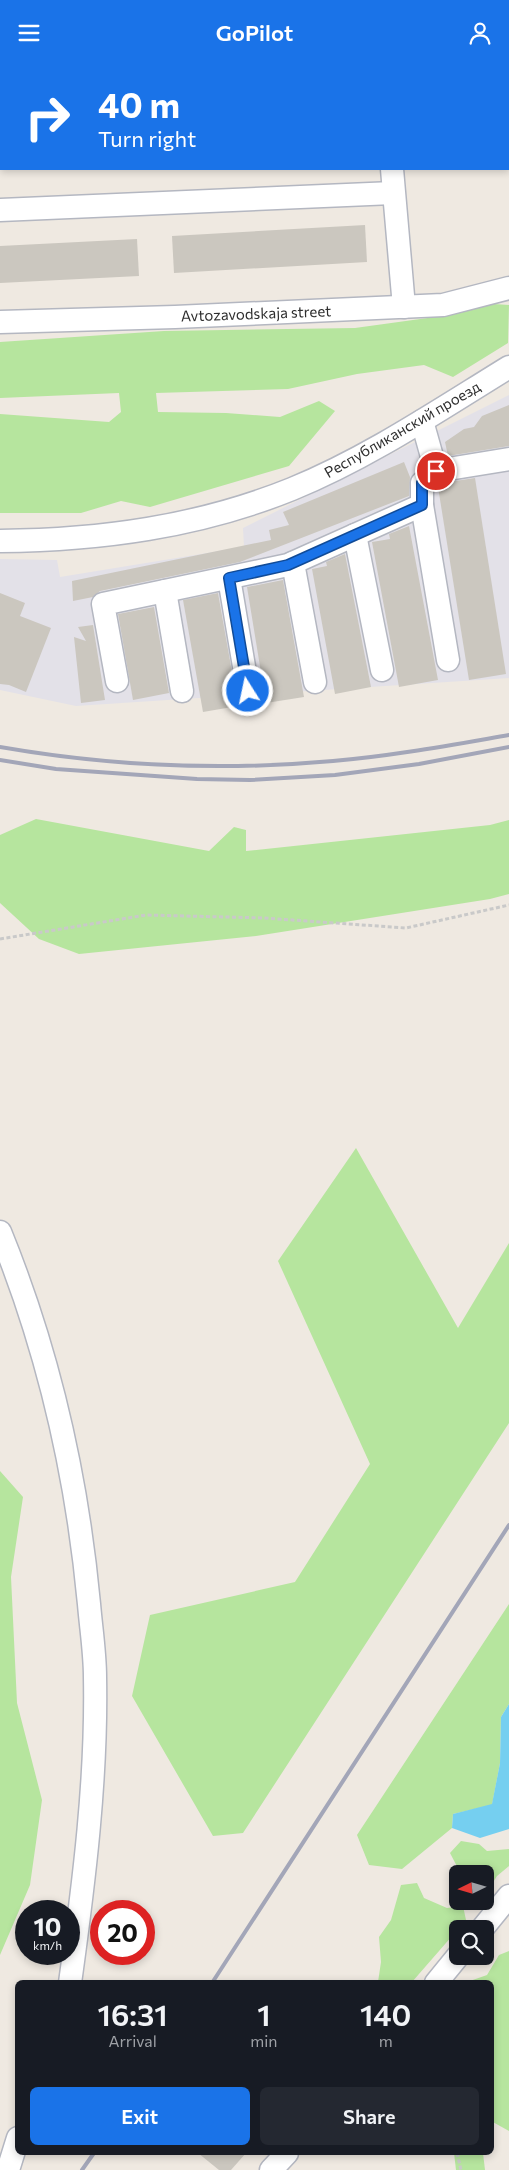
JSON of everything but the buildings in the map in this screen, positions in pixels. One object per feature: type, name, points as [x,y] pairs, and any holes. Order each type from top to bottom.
[{"type":"street","points":[[392,170],[404,307]]},
{"type":"street","points":[[0,210],[393,193]]},
{"type":"street","name":"Avtozavodskaja street","points":[[0,321],[443,305],[509,288]]},
{"type":"street","name":"Республиканский проезд","points":[[0,541],[52,541],[119,534],[178,525],[237,509],[293,489],[361,456],[509,367]]},
{"type":"street","points":[[422,421],[436,471]]},
{"type":"street","points":[[448,659],[422,505],[422,483],[436,471],[509,459]]},
{"type":"street","points":[[117,681],[103,604],[293,563],[422,505]]},
{"type":"street","points":[[355,535],[382,671]]},
{"type":"street","points":[[293,563],[315,682]]},
{"type":"street","points":[[229,578],[248,691]]},
{"type":"street","points":[[165,591],[182,691]]},
{"type":"street","points":[[0,1233],[15,1269],[46,1360],[74,1485],[90,1611],[96,1676],[92,1780],[84,1879],[70,1980]]},
{"type":"street","points":[[489,1920],[509,1896]]},
{"type":"street","points":[[438,1980],[451,1965]]},
{"type":"street","points":[[8,2170],[15,2148]]},
{"type":"street","points":[[271,2170],[285,2155]]},
{"type":"path","points":[[0,939],[146,915],[264,918],[406,928],[509,905]]},
{"type":"path","points":[[457,2155],[461,2170]]},
{"type":"shaded area","points":[[509,395],[509,678],[76,706],[0,690],[0,559],[57,560],[60,577],[244,547],[243,528]]},
{"type":"green space","points":[[494,304],[509,305],[508,343],[453,377],[424,365],[357,374],[288,389],[156,393],[158,412],[226,413],[280,417],[319,401],[335,411],[289,466],[150,507],[121,501],[81,513],[0,513],[0,414],[109,422],[121,412],[119,393],[0,398],[0,342],[164,331],[355,328],[442,316]]},
{"type":"green space","points":[[36,819],[209,851],[234,827],[246,830],[246,851],[490,825],[509,820],[509,894],[490,899],[256,936],[79,954],[39,939],[0,903],[0,835]]},
{"type":"green space","points":[[356,1148],[458,1328],[509,1243],[509,1423],[243,1833],[213,1836],[132,1696],[150,1615],[295,1582],[370,1464],[278,1261]]},
{"type":"green space","points":[[0,1471],[23,1497],[11,1577],[17,1703],[42,1800],[30,1885],[24,1900],[15,1900],[15,1920],[0,1955]]},
{"type":"green space","points":[[509,1604],[509,1704],[501,1717],[500,1763],[492,1805],[453,1814],[452,1828],[402,1869],[369,1865],[357,1835]]},
{"type":"green space","points":[[461,1841],[479,1844],[487,1851],[509,1849],[509,1866],[494,1881],[494,1865],[456,1865],[450,1853]]},
{"type":"green space","points":[[417,1883],[424,1898],[449,1908],[449,1910],[464,1910],[466,1920],[449,1920],[449,1940],[414,1980],[378,1980],[381,1962],[379,1937],[391,1920],[401,1885]]},
{"type":"green space","points":[[509,1951],[509,2131],[494,2123],[494,1980],[473,1980],[487,1975],[499,1955]]},
{"type":"green space","points":[[454,2155],[483,2155],[485,2170],[456,2170]]},
{"type":"water","points":[[509,1704],[509,1829],[480,1838],[452,1828],[453,1814],[492,1804],[500,1763],[501,1717]]},
{"type":"railway","points":[[0,747],[82,759],[166,765],[249,766],[355,759],[509,735]]},
{"type":"railway","points":[[0,760],[56,769],[197,779],[250,780],[335,775],[419,764],[509,747]]},
{"type":"railway","points":[[214,1980],[509,1525]]},
{"type":"railway","points":[[82,2170],[93,2155]]},
{"type":"route","points":[[248,691],[229,578],[288,565],[422,505],[422,483],[436,471]]}]
